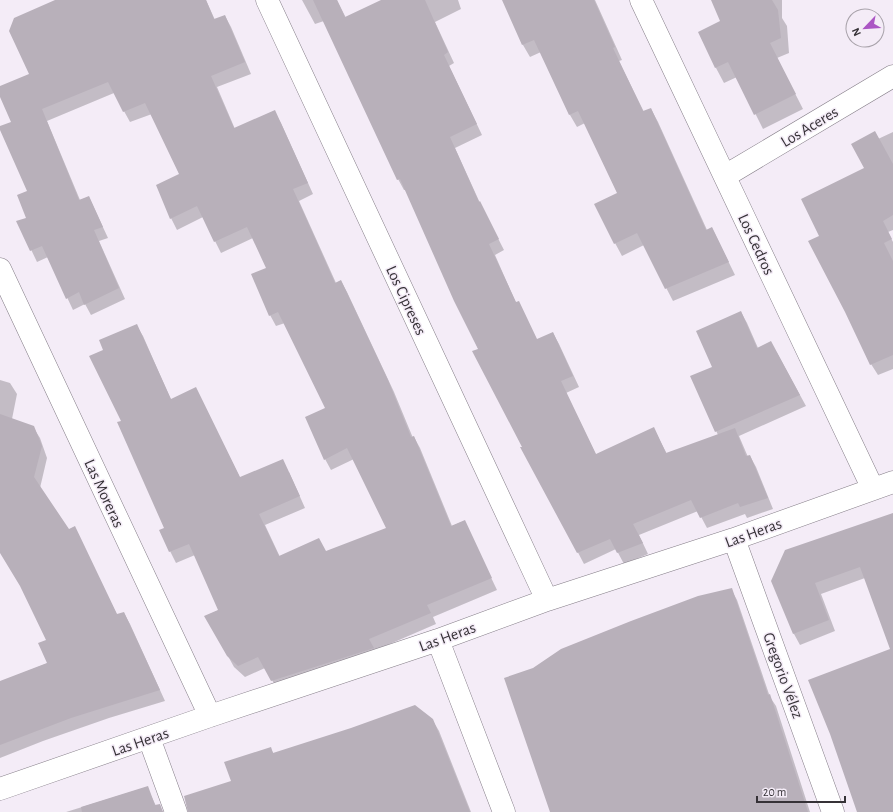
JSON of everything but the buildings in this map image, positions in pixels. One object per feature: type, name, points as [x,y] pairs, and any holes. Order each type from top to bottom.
[{"type":"street","name":"Los Cipreses","points":[[267,0],[547,600]]},
{"type":"street","name":"Los Cedros","points":[[642,0],[725,176],[883,485]]},
{"type":"street","name":"Los Aceres","points":[[725,176],[893,76]]},
{"type":"street","name":"Las Moreras","points":[[0,269],[210,716]]},
{"type":"street","name":"Las Heras","points":[[0,789],[210,716],[438,640],[547,600],[734,539],[883,485]]},
{"type":"street","name":"Gregorio Vélez","points":[[734,539],[833,812]]},
{"type":"street","points":[[438,640],[504,812]]},
{"type":"street","points":[[149,738],[176,812]]}]
